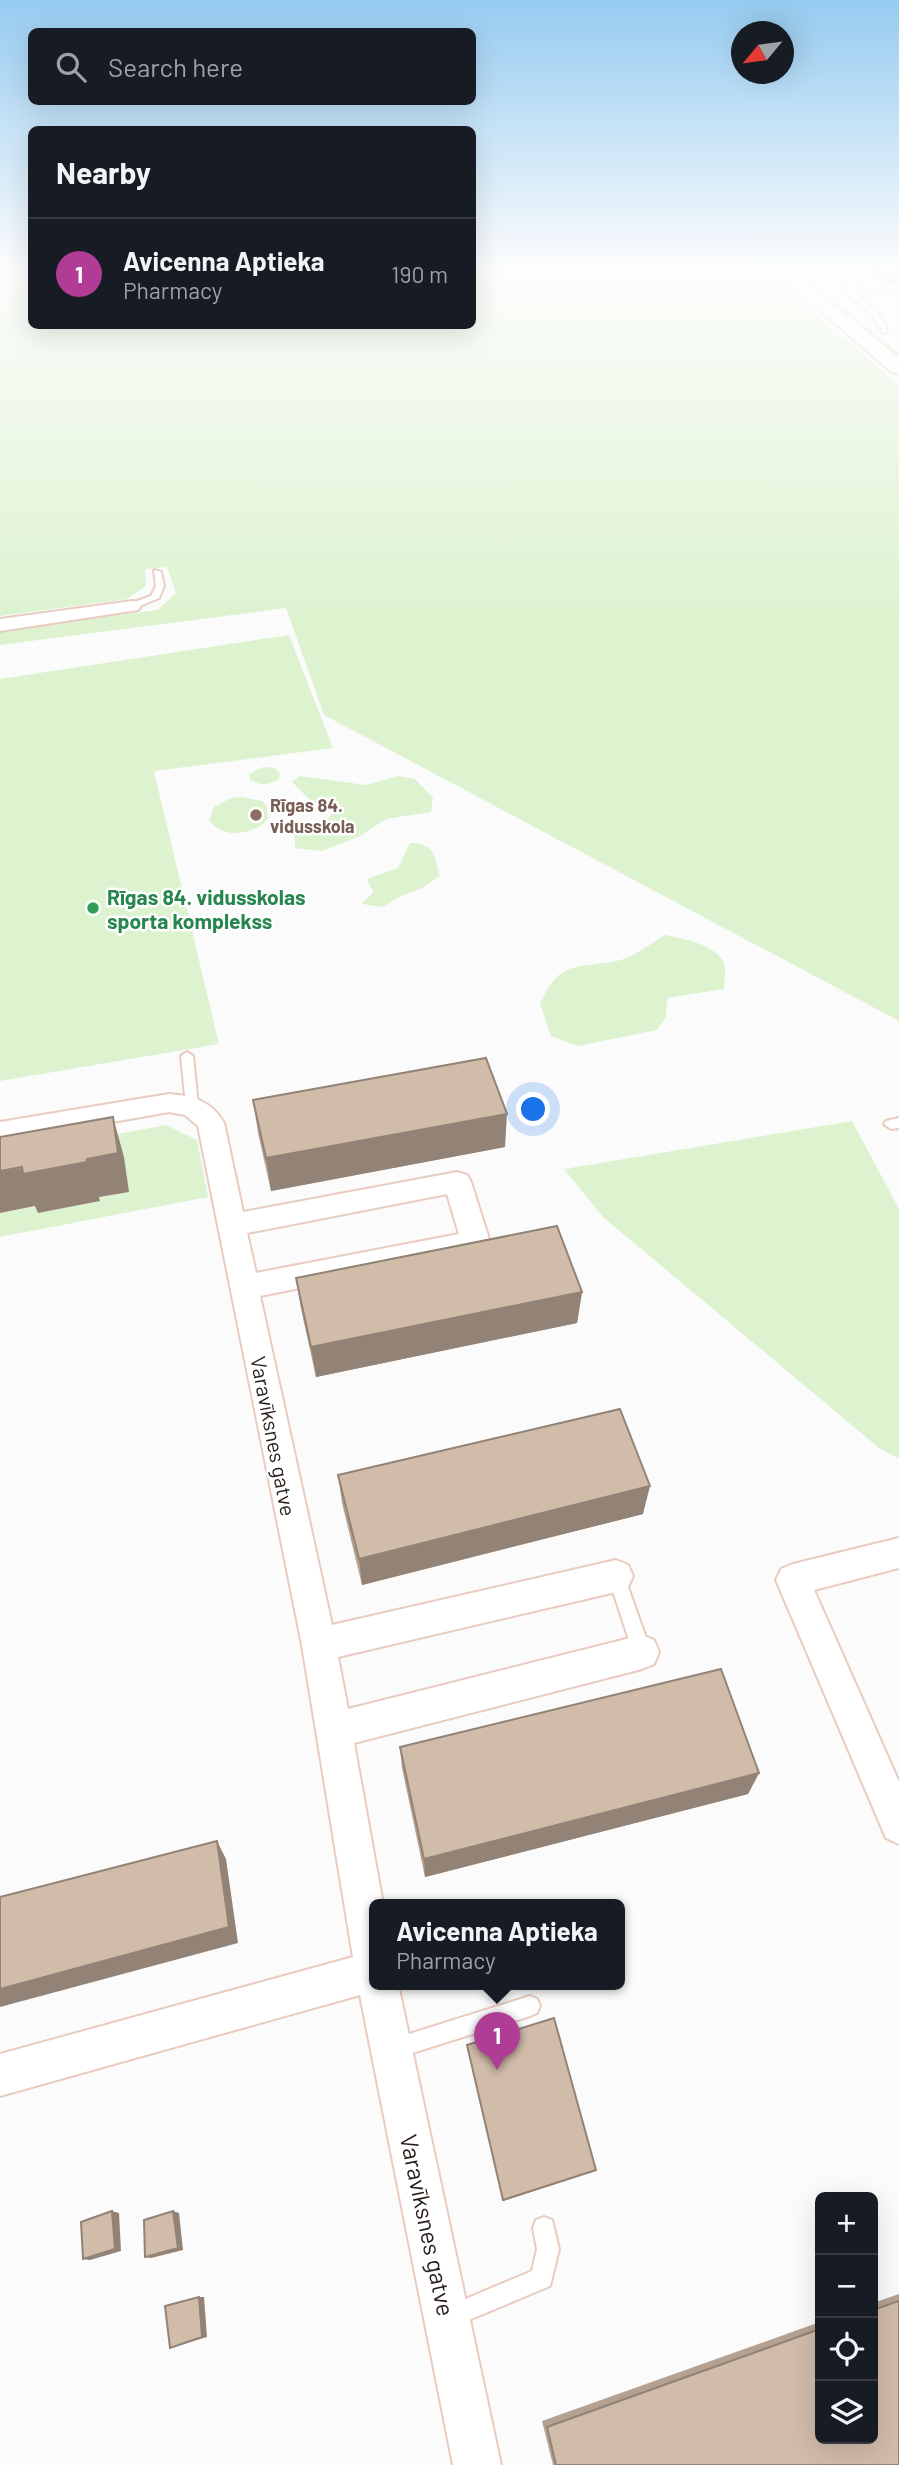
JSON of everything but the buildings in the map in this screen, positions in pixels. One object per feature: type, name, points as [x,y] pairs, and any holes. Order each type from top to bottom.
[{"type":"street","points":[[0,625],[132,606]]},
{"type":"street","points":[[0,1132],[139,1106],[169,1103],[192,1105]]},
{"type":"street","name":"Varavīksnes gatve","points":[[192,1105],[203,1112],[211,1123],[233,1225],[282,1480],[319,1645],[369,1937]]},
{"type":"street","points":[[233,1225],[457,1182],[476,1241],[245,1287]]},
{"type":"street","points":[[899,1553],[793,1580],[889,1775],[899,1825]]},
{"type":"street","points":[[319,1645],[616,1576]]},
{"type":"street","points":[[334,1730],[642,1652]]},
{"type":"street","points":[[0,2075],[369,1973]]},
{"type":"street","name":"Varavīksnes gatve","points":[[379,1990],[477,2465]]},
{"type":"lane","points":[[132,606],[155,598],[160,586],[157,572]]},
{"type":"lane","points":[[187,1056],[192,1105]]},
{"type":"lane","points":[[616,1576],[642,1652]]},
{"type":"lane","points":[[391,2049],[530,2006]]},
{"type":"lane","points":[[447,2318],[542,2278],[548,2249],[544,2228]]},
{"type":"green space","points":[[0,384],[898,384],[899,1021],[324,715],[286,608],[0,645],[0,631],[157,610],[176,593],[167,567],[145,569],[146,586],[127,599],[0,616]]},
{"type":"green space","name":"Rīgas 84. vidusskolas sporta komplekss","points":[[289,635],[333,748],[154,771],[219,1044],[0,1081],[0,679]]},
{"type":"green space","points":[[263,767],[275,768],[280,773],[279,779],[265,784],[250,780],[249,774]]},
{"type":"green space","points":[[299,776],[366,785],[398,776],[415,779],[433,798],[431,812],[386,819],[360,836],[322,851],[295,848],[294,828],[327,821],[335,809],[310,800],[292,782]]},
{"type":"green space","points":[[231,798],[262,801],[267,806],[268,819],[254,829],[238,833],[222,831],[209,820],[214,807]]},
{"type":"green space","points":[[410,843],[429,848],[440,876],[383,907],[362,904],[373,892],[367,879],[398,868]]},
{"type":"green space","points":[[665,935],[700,944],[715,952],[725,966],[724,989],[667,998],[666,1017],[657,1030],[578,1046],[551,1036],[540,1004],[554,980],[570,969],[616,961],[635,954]]},
{"type":"green space","points":[[852,1121],[899,1209],[899,1459],[879,1448],[603,1217],[564,1169]]},
{"type":"green space","points":[[166,1125],[197,1140],[208,1197],[0,1237],[0,1213],[37,1206],[38,1213],[99,1201],[81,1141]]},
{"type":"place","name":"Rīgas 84. vidusskola","points":[[256,815]]},
{"type":"place","name":"Rīgas 84. vidusskolas sporta komplekss","points":[[93,908]]},
{"type":"place","name":"Avicenna Aptieka","points":[[497,2070]]}]
